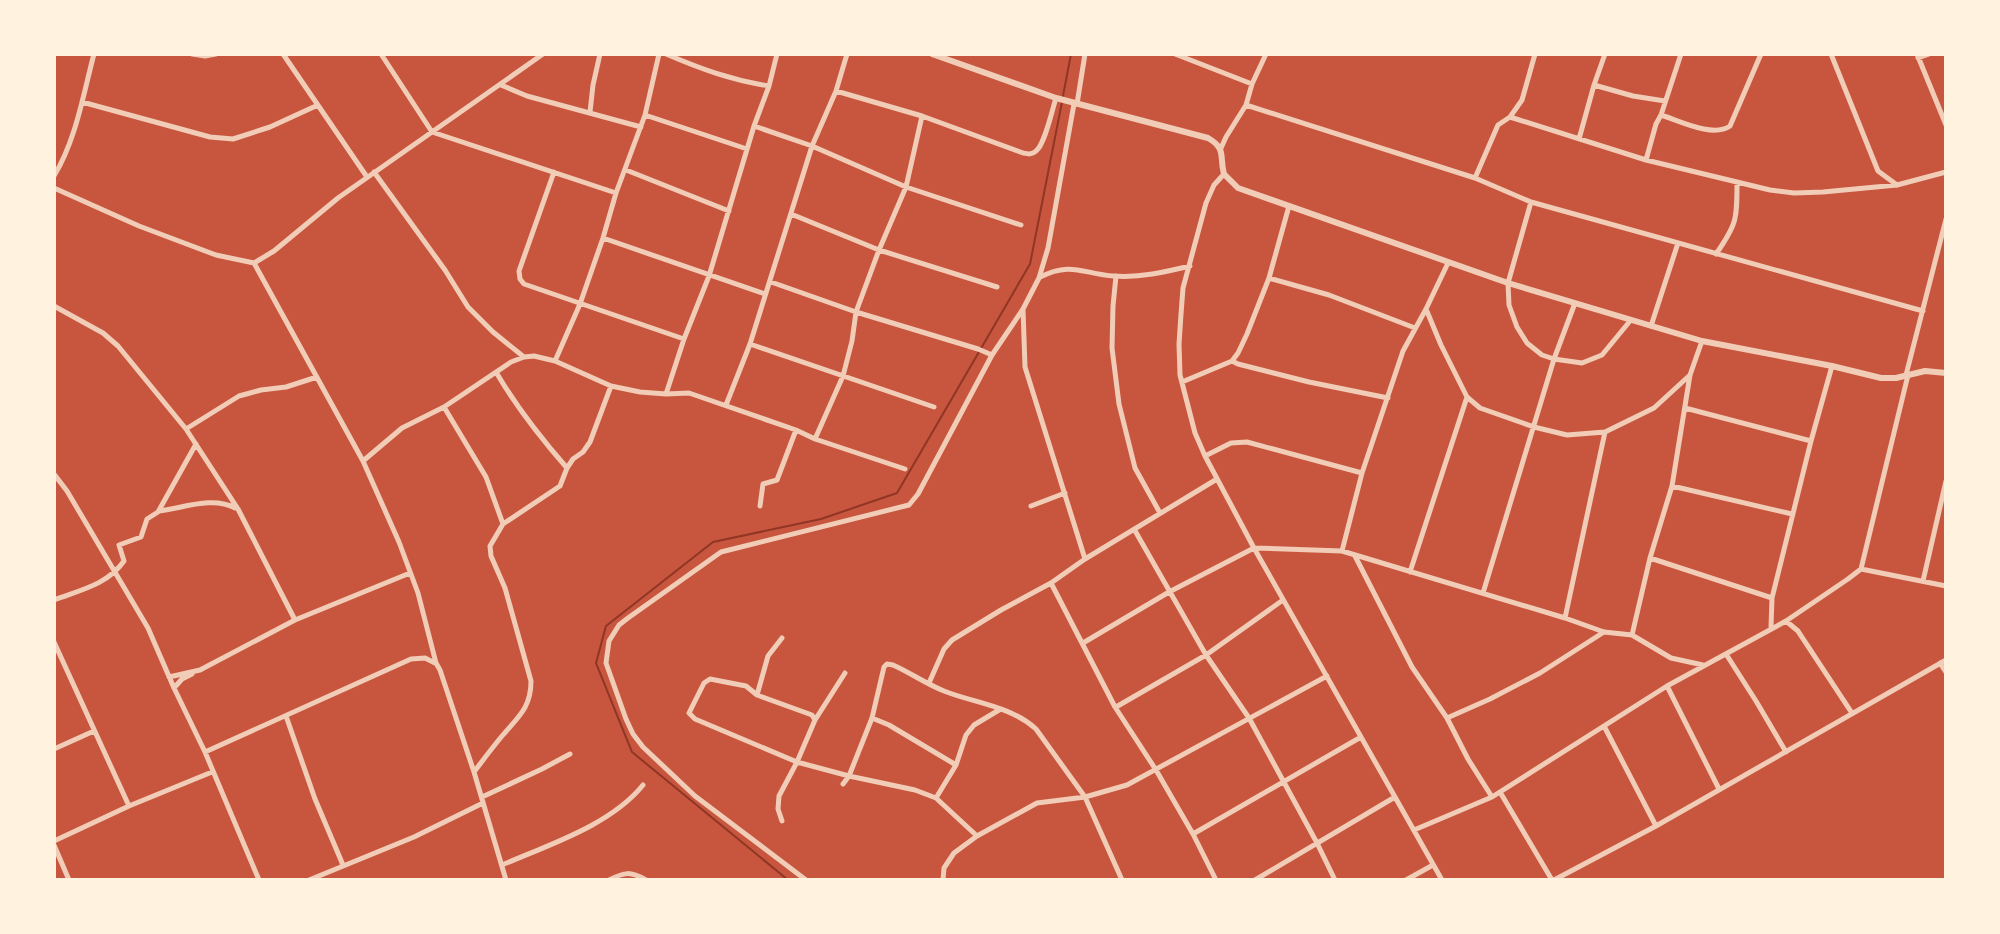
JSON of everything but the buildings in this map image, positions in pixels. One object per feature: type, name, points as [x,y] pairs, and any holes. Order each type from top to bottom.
[{"type":"street","points":[[54,176],[75,128],[94,54]]},
{"type":"street","points":[[192,54],[216,54]]},
{"type":"street","points":[[283,54],[367,177]]},
{"type":"street","points":[[381,54],[432,132],[616,193]]},
{"type":"street","points":[[54,188],[139,226],[216,255],[254,263],[274,251],[367,177],[543,54]]},
{"type":"street","points":[[590,112],[600,54]]},
{"type":"street","points":[[555,361],[580,304],[641,127],[659,54]]},
{"type":"street","points":[[666,54],[739,81],[769,86]]},
{"type":"street","points":[[666,394],[709,276],[777,54]]},
{"type":"street","points":[[726,405],[771,282],[812,146],[836,91],[847,54]]},
{"type":"street","points":[[932,54],[952,57],[1058,99],[1208,138],[1218,143],[1224,174],[1238,188],[1508,283],[1702,341],[1881,378],[1925,371],[1946,373]]},
{"type":"street","points":[[806,880],[695,796],[643,747],[626,719],[606,663],[609,641],[619,625],[721,552],[909,505],[918,494],[989,353],[1023,309],[1039,278],[1048,248],[1073,103],[1085,54]]},
{"type":"street","points":[[1175,54],[1252,84]]},
{"type":"street","points":[[1221,148],[1246,105],[1266,54]]},
{"type":"street","points":[[1475,178],[1498,125],[1510,117],[1522,100],[1535,54]]},
{"type":"street","points":[[1579,139],[1605,54]]},
{"type":"street","points":[[1646,160],[1681,54]]},
{"type":"street","points":[[1661,115],[1713,132],[1723,131],[1730,126],[1761,54]]},
{"type":"street","points":[[1831,54],[1878,171],[1897,185]]},
{"type":"street","points":[[1929,54],[1917,56],[1946,124]]},
{"type":"street","points":[[501,85],[527,96],[641,127]]},
{"type":"street","points":[[1594,85],[1665,101]]},
{"type":"street","points":[[836,91],[922,116],[1030,154],[1037,151],[1042,143],[1058,99]]},
{"type":"street","points":[[82,102],[210,137],[233,139],[270,127],[318,105]]},
{"type":"street","points":[[1246,105],[1475,178],[1531,202],[1923,311]]},
{"type":"street","points":[[645,115],[747,149]]},
{"type":"street","points":[[815,439],[843,376],[856,312],[906,187],[922,116]]},
{"type":"street","points":[[1510,117],[1646,160],[1770,190],[1794,193],[1897,185],[1946,172]]},
{"type":"street","points":[[754,126],[812,146],[906,187],[1021,225]]},
{"type":"street","points":[[626,170],[729,211]]},
{"type":"street","points":[[374,172],[468,307],[524,357]]},
{"type":"street","points":[[554,172],[519,271],[520,279],[524,284],[684,339]]},
{"type":"street","points":[[1224,174],[1214,185],[1206,203],[1183,288],[1179,344],[1182,382],[1195,433],[1254,548],[1442,880]]},
{"type":"street","points":[[1716,254],[1731,232],[1737,215],[1737,183]]},
{"type":"street","points":[[1531,202],[1508,283],[1509,305],[1527,343],[1542,355],[1582,363],[1602,355],[1630,321]]},
{"type":"street","points":[[1182,382],[1232,361],[1247,334],[1269,278],[1289,206]]},
{"type":"street","points":[[791,214],[879,250],[997,287]]},
{"type":"street","points":[[1414,830],[1492,797],[1667,686],[1786,621],[1861,569],[1946,219]]},
{"type":"street","points":[[603,238],[765,294]]},
{"type":"street","points":[[1651,326],[1678,243]]},
{"type":"street","points":[[254,263],[363,461],[399,542],[474,772],[504,880]]},
{"type":"street","points":[[1342,551],[1362,473],[1403,351],[1448,263]]},
{"type":"street","points":[[1039,278],[1068,268],[1116,276],[1158,274],[1190,266]]},
{"type":"street","points":[[1116,276],[1112,348],[1119,404],[1135,468],[1160,513]]},
{"type":"street","points":[[1269,278],[1329,295],[1415,328]]},
{"type":"street","points":[[771,282],[989,353]]},
{"type":"street","points":[[1483,593],[1554,359],[1576,302]]},
{"type":"street","points":[[54,306],[103,333],[118,346],[186,429],[238,509],[295,620]]},
{"type":"street","points":[[1023,309],[1025,367],[1085,559]]},
{"type":"street","points":[[1426,309],[1467,397],[1480,408],[1534,427],[1567,435],[1605,432],[1654,408],[1690,375]]},
{"type":"street","points":[[1632,635],[1650,558],[1672,486],[1690,375],[1702,341]]},
{"type":"street","points":[[750,344],[934,407]]},
{"type":"street","points":[[363,461],[402,428],[444,407],[496,372],[524,357],[534,356],[555,361],[611,386],[640,392],[689,393],[905,469]]},
{"type":"street","points":[[1232,361],[1309,382],[1388,398]]},
{"type":"street","points":[[1771,628],[1772,598],[1832,366]]},
{"type":"street","points":[[496,372],[537,435],[567,468]]},
{"type":"street","points":[[186,429],[239,396],[317,377]]},
{"type":"street","points":[[474,772],[517,721],[531,696],[531,681],[490,546],[503,524],[560,486],[573,459],[590,442],[611,386]]},
{"type":"street","points":[[1410,572],[1467,397]]},
{"type":"street","points":[[444,407],[486,477],[503,524]]},
{"type":"street","points":[[1685,408],[1811,441]]},
{"type":"street","points":[[760,506],[763,484],[777,480],[796,430]]},
{"type":"street","points":[[1565,618],[1605,432]]},
{"type":"street","points":[[1205,456],[1231,443],[1247,442],[1362,473]]},
{"type":"street","points":[[158,512],[196,444]]},
{"type":"street","points":[[54,474],[148,628],[259,880]]},
{"type":"street","points":[[929,683],[944,649],[952,640],[1051,583],[1217,479]]},
{"type":"street","points":[[1923,581],[1946,481]]},
{"type":"street","points":[[1672,486],[1792,514]]},
{"type":"street","points":[[1031,506],[1065,493]]},
{"type":"street","points":[[54,600],[99,584],[116,573],[124,561],[119,545],[141,537],[147,519],[158,512],[212,502],[225,503],[238,509]]},
{"type":"street","points":[[1134,529],[1206,655],[1249,718],[1335,880]]},
{"type":"street","points":[[1083,643],[1169,592],[1254,548],[1342,551],[1604,632],[1632,635],[1671,658],[1704,666]]},
{"type":"street","points":[[1355,556],[1412,667],[1447,718],[1492,797]]},
{"type":"street","points":[[1650,558],[1772,598]]},
{"type":"street","points":[[1861,569],[1946,586]]},
{"type":"street","points":[[174,688],[182,679],[295,620],[410,573]]},
{"type":"street","points":[[1051,583],[1115,707],[1156,770],[1216,880]]},
{"type":"street","points":[[1115,707],[1206,655],[1283,600]]},
{"type":"street","points":[[1786,621],[1798,631],[1852,713]]},
{"type":"street","points":[[1447,718],[1540,673],[1604,632]]},
{"type":"street","points":[[757,695],[768,656],[782,638]]},
{"type":"street","points":[[54,642],[129,806]]},
{"type":"street","points":[[1726,654],[1786,752]]},
{"type":"street","points":[[205,752],[411,659],[425,658],[436,663]]},
{"type":"street","points":[[1500,792],[1553,880],[1656,826],[1943,661],[1946,672]]},
{"type":"street","points":[[843,784],[872,718],[887,664],[943,691],[1027,720],[1085,797],[1122,880]]},
{"type":"street","points":[[169,677],[200,670]]},
{"type":"street","points":[[782,821],[777,804],[779,796],[815,720],[845,673]]},
{"type":"street","points":[[943,880],[944,868],[954,853],[977,836],[1037,803],[1085,797],[1127,785],[1327,676]]},
{"type":"street","points":[[815,720],[812,715],[757,695],[746,686],[710,679],[704,683],[689,713],[695,719],[797,762],[915,790],[936,798],[977,836]]},
{"type":"street","points":[[1667,686],[1719,789]]},
{"type":"street","points":[[936,798],[956,765],[966,735],[1000,709]]},
{"type":"street","points":[[286,716],[315,799],[343,865]]},
{"type":"street","points":[[872,718],[956,765]]},
{"type":"street","points":[[1604,726],[1656,826]]},
{"type":"street","points":[[54,749],[94,731]]},
{"type":"street","points":[[1193,834],[1361,737]]},
{"type":"street","points":[[309,880],[414,837],[570,754]]},
{"type":"street","points":[[69,880],[54,843],[129,806],[212,772]]},
{"type":"street","points":[[502,865],[609,815],[643,785]]},
{"type":"street","points":[[1255,880],[1395,797]]},
{"type":"street","points":[[1406,880],[1433,865]]},
{"type":"street","points":[[609,880],[624,873],[646,880]]},
{"type":"waterway","points":[[1063,96],[1071,54]]},
{"type":"waterway","points":[[788,880],[632,752],[596,663],[606,626],[713,542],[821,519],[897,493],[1030,264],[1062,102]]}]
